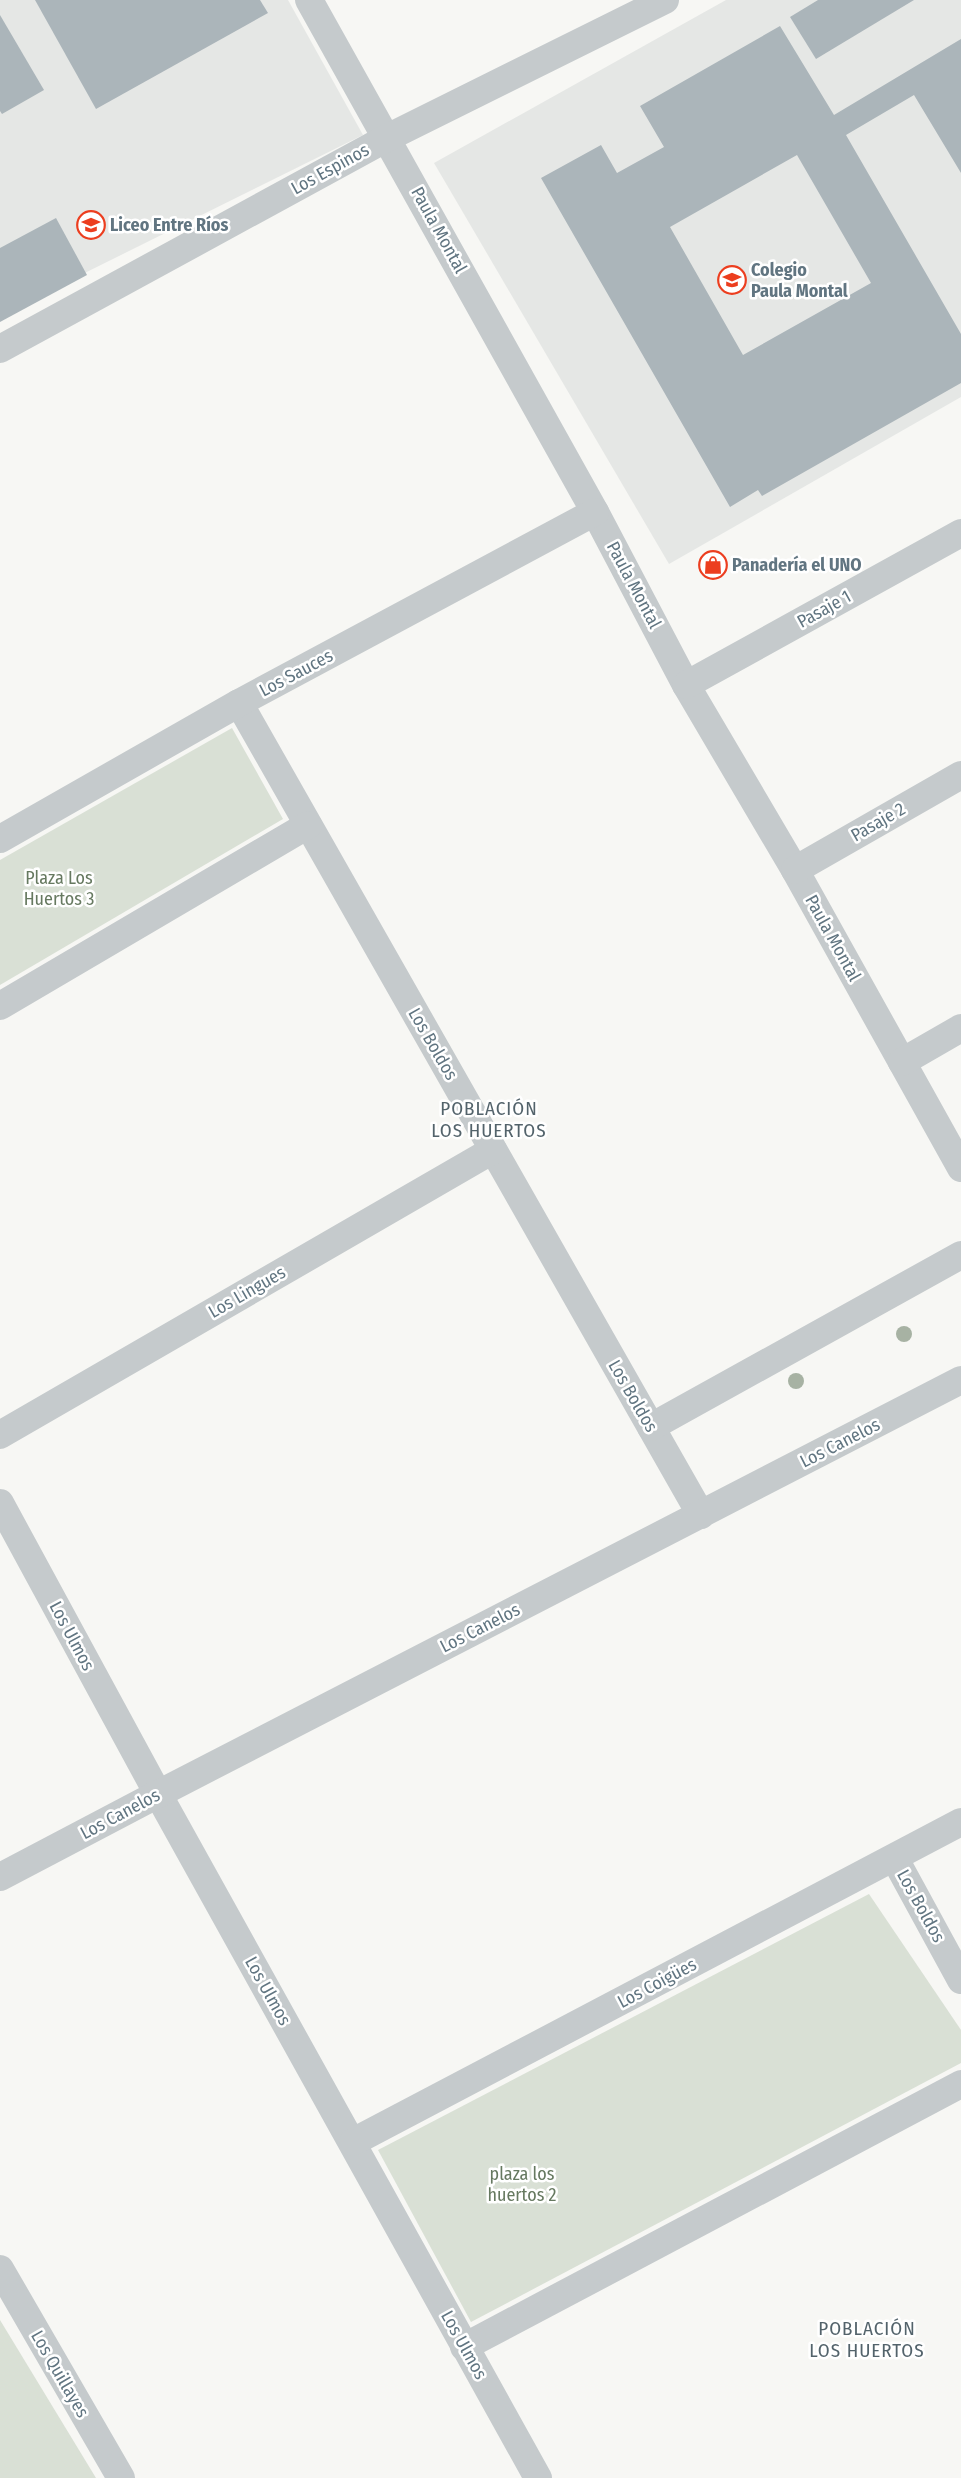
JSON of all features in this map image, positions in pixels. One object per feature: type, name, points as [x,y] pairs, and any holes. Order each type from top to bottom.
[{"type":"street","name":"Paula Montal","points":[[309,0],[595,512],[686,685],[795,870],[961,1168]]},
{"type":"street","name":"Los Espinos","points":[[0,349],[387,138],[665,0]]},
{"type":"street","name":"Los Sauces","points":[[0,839],[239,704],[595,512]]},
{"type":"street","name":"Pasaje 1","points":[[686,685],[961,533]]},
{"type":"street","name":"Los Boldos","points":[[239,704],[701,1515]]},
{"type":"street","name":"Pasaje 2","points":[[795,870],[961,775]]},
{"type":"street","points":[[0,1006],[308,825]]},
{"type":"street","points":[[902,1062],[961,1028]]},
{"type":"street","name":"Los Lingues","points":[[0,1434],[493,1150]]},
{"type":"street","points":[[651,1427],[961,1255]]},
{"type":"street","name":"Los Canelos","points":[[0,1877],[961,1380]]},
{"type":"street","name":"Los Ulmos","points":[[0,1503],[158,1794],[538,2478]]},
{"type":"street","name":"Los Coigües","points":[[352,2142],[895,1859],[961,1822]]},
{"type":"street","name":"Los Boldos","points":[[895,1859],[961,1980]]},
{"type":"street","points":[[464,2347],[961,2084]]},
{"type":"street","name":"Los Quillayes","points":[[0,2269],[121,2478]]},
{"type":"shaded area","name":"Liceo Entre Ríos","points":[[0,0],[288,0],[363,135],[0,315]]},
{"type":"shaded area","name":"Colegio Paula Montal","points":[[726,0],[961,0],[961,397],[669,564],[434,163]]},
{"type":"green space","name":"Plaza Los Huertos 3","points":[[232,728],[283,819],[0,985],[0,860]]},
{"type":"green space","name":"plaza los huertos 2","points":[[869,1894],[961,2030],[961,2063],[471,2322],[378,2150]]},
{"type":"green space","points":[[0,2320],[96,2478],[0,2478]]},
{"type":"building","points":[[35,0],[260,0],[268,13],[96,109]]},
{"type":"building","points":[[818,0],[914,0],[816,59],[790,17]]},
{"type":"building","points":[[0,15],[44,90],[2,114],[0,111]]},
{"type":"building","points":[[780,26],[834,115],[961,39],[961,173],[914,95],[846,135],[961,334],[961,383],[762,496],[758,490],[730,507],[541,178],[601,145],[617,173],[664,147],[640,106]],"holes":[[[797,155],[871,283],[743,355],[670,227]]]},
{"type":"building","points":[[56,218],[87,275],[0,322],[0,248]]},
{"type":"place","name":"Liceo Entre Ríos","points":[[91,225]]},
{"type":"place","name":"Colegio Paula Montal","points":[[732,280]]},
{"type":"place","name":"Panadería el UNO","points":[[713,565]]},
{"type":"district","name":"POBLACIÓN LOS HUERTOS","points":[[489,1119]]},
{"type":"district","name":"POBLACIÓN LOS HUERTOS","points":[[867,2339]]}]
